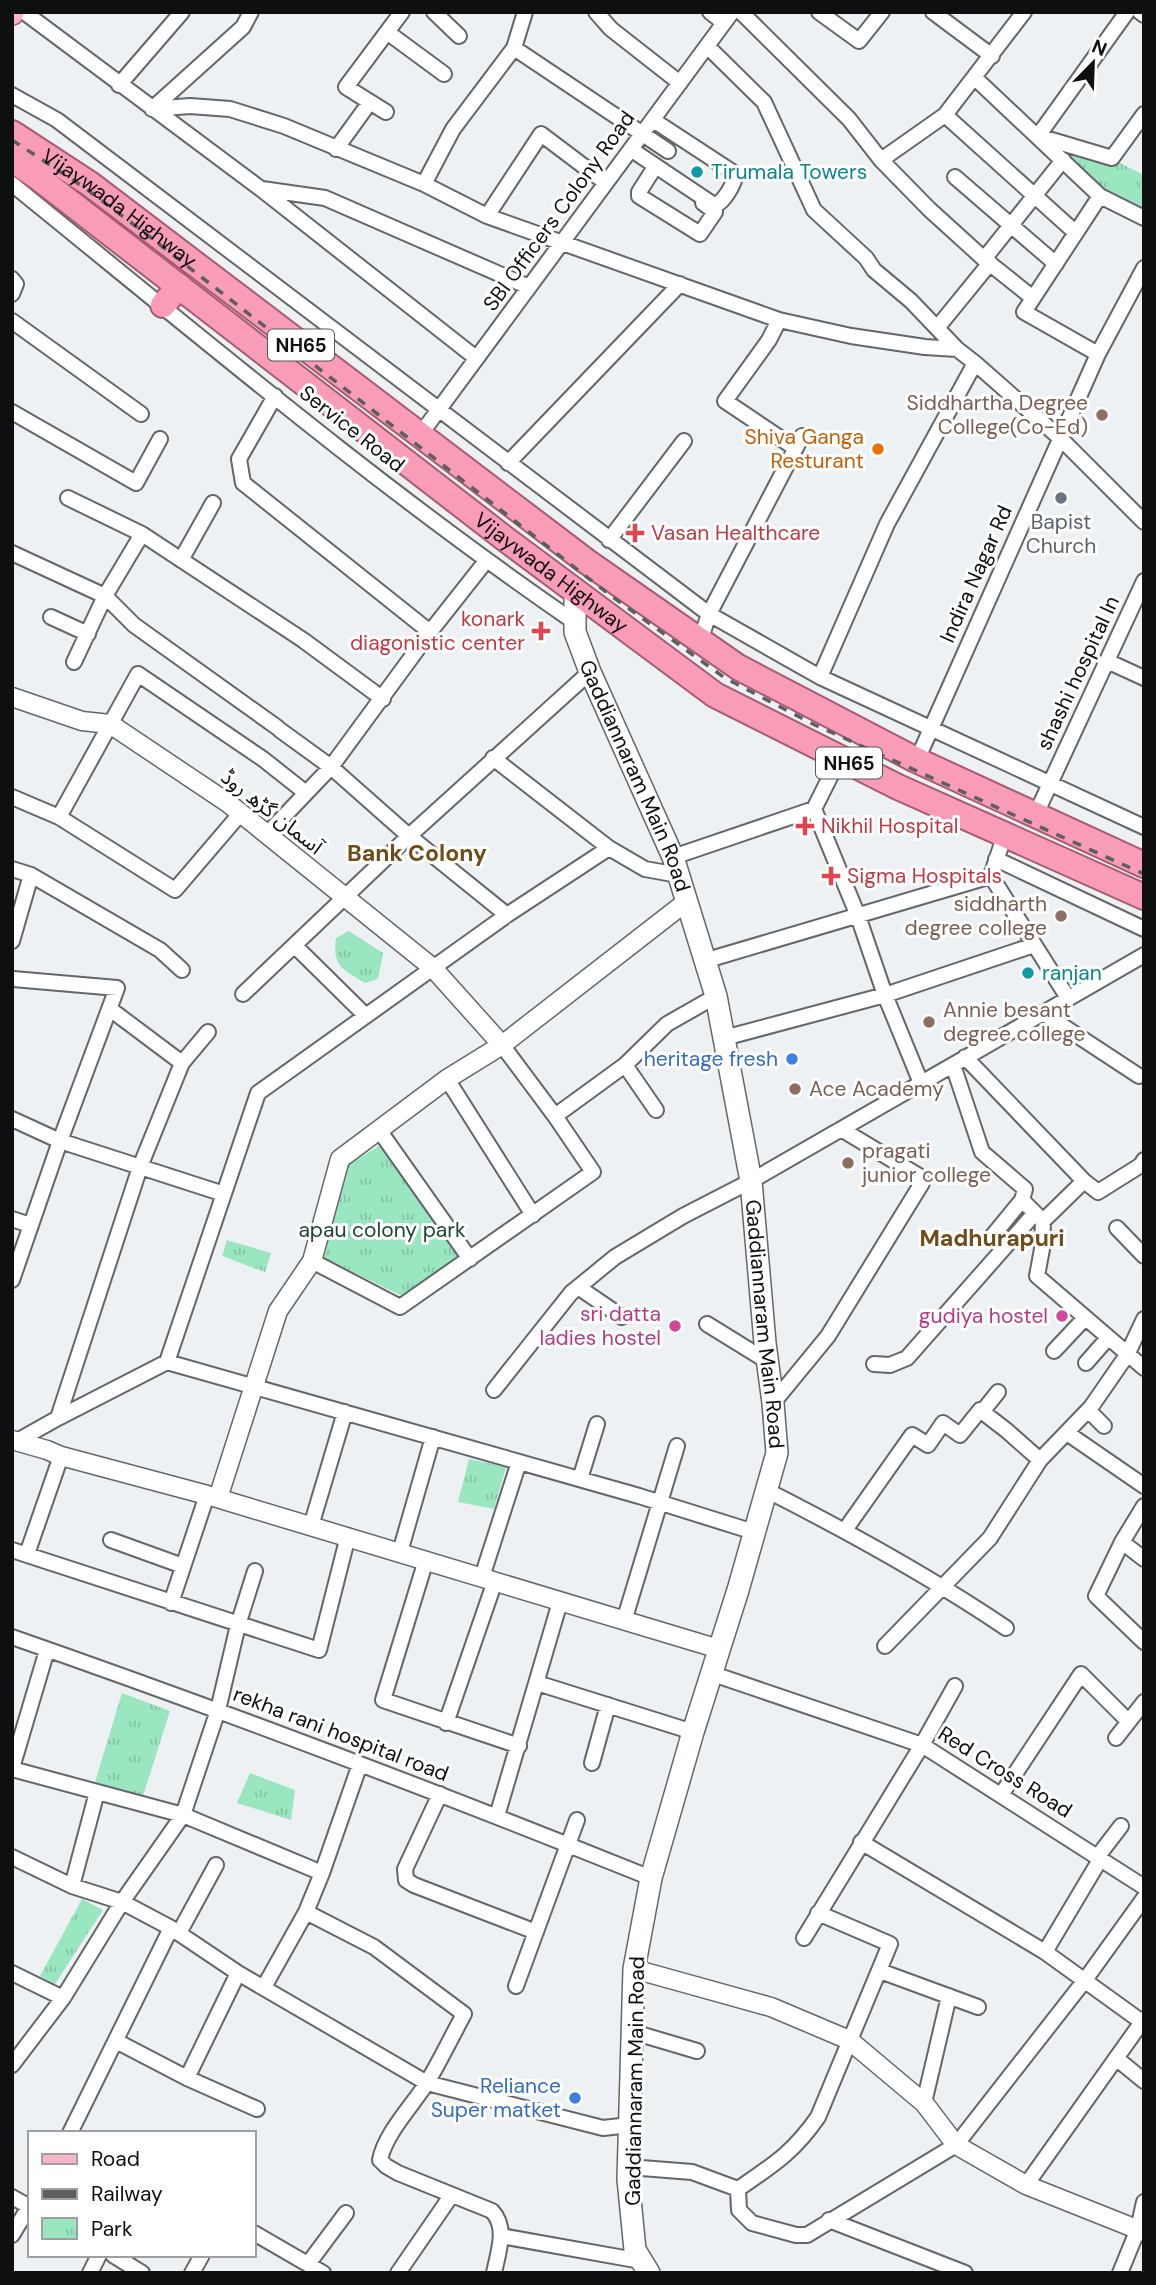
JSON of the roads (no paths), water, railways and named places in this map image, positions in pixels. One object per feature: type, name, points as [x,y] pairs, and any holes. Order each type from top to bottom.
[{"type":"highway","name":"Vijaywada Highway","points":[[12,134],[90,184],[586,561],[755,677],[917,760],[1144,865]]},
{"type":"highway","name":"Vijaywada Highway","points":[[12,160],[575,592],[715,695],[997,842],[1144,897]]},
{"type":"highway","points":[[163,305],[179,286]]},
{"type":"highway","points":[[309,386],[332,368]]},
{"type":"highway","points":[[740,706],[755,677]]},
{"type":"highway","points":[[997,842],[1005,800]]},
{"type":"main road","name":"Gaddiannaram Main Road","points":[[575,592],[575,632],[676,866],[716,996],[751,1181],[777,1452],[651,1878],[634,1969],[629,2167],[635,2250],[645,2267]]},
{"type":"street","points":[[24,12],[261,188],[476,358]]},
{"type":"street","points":[[120,85],[182,12]]},
{"type":"street","points":[[152,109],[243,27],[251,12]]},
{"type":"street","points":[[434,12],[459,36]]},
{"type":"street","points":[[424,184],[453,129],[514,48],[525,12]]},
{"type":"street","points":[[596,12],[611,29],[680,83]]},
{"type":"street","points":[[709,12],[728,18]]},
{"type":"street","points":[[741,12],[849,119],[881,160],[929,209],[986,261],[1033,298]]},
{"type":"street","points":[[819,12],[859,40],[882,12]]},
{"type":"street","points":[[933,12],[992,56]]},
{"type":"street","points":[[1038,136],[1127,12]]},
{"type":"street","points":[[881,160],[944,115],[1023,13]]},
{"type":"street","name":"SBI Officers Colony Road","points":[[420,435],[728,18]]},
{"type":"street","points":[[386,112],[346,87],[392,19],[444,74]]},
{"type":"street","points":[[707,46],[764,102],[814,210],[866,258],[874,270],[911,301],[957,349],[1060,438],[1144,522]]},
{"type":"street","points":[[514,48],[668,151]]},
{"type":"street","points":[[975,78],[1100,196],[1144,218]]},
{"type":"street","points":[[12,95],[57,120],[709,614],[820,677],[1144,827]]},
{"type":"street","points":[[336,149],[370,102]]},
{"type":"street","points":[[152,109],[190,106],[230,109],[284,126],[424,184],[487,216],[779,320],[851,336],[957,349]]},
{"type":"street","points":[[1038,136],[1112,158],[1144,114]]},
{"type":"street","points":[[944,115],[1076,233]]},
{"type":"street","points":[[631,152],[711,203],[720,203],[735,177],[731,171],[653,120]]},
{"type":"street","points":[[487,216],[541,134],[606,183]]},
{"type":"street","points":[[655,168],[713,210],[714,214],[702,234],[639,196],[639,192],[655,168],[668,151],[678,135]]},
{"type":"street","points":[[937,328],[986,261],[1008,225],[1063,160]]},
{"type":"street","points":[[955,177],[1056,264]]},
{"type":"street","name":"Service Road","points":[[12,184],[275,396],[486,561],[573,621]]},
{"type":"street","points":[[261,188],[325,198],[528,287]]},
{"type":"street","points":[[1098,354],[1024,312],[1100,196]]},
{"type":"street","name":"Indira Nagar Rd","points":[[917,760],[1098,354],[1144,268]]},
{"type":"street","points":[[12,279],[16,284],[12,294]]},
{"type":"street","points":[[509,463],[680,284]]},
{"type":"street","points":[[700,640],[709,614],[799,442],[725,401],[769,340],[779,320]]},
{"type":"street","points":[[12,321],[141,414]]},
{"type":"street","points":[[820,677],[887,524],[975,362]]},
{"type":"street","points":[[275,396],[239,458],[243,483],[430,632]]},
{"type":"street","points":[[12,412],[136,483],[160,439]]},
{"type":"street","points":[[609,540],[684,441]]},
{"type":"street","points":[[68,498],[142,534],[303,640],[383,699]]},
{"type":"street","points":[[181,560],[213,503]]},
{"type":"street","points":[[74,662],[105,596],[142,534]]},
{"type":"street","points":[[12,553],[105,596],[134,625],[331,767],[507,915]]},
{"type":"street","points":[[267,834],[331,767],[486,561]]},
{"type":"street","name":"shashi hospital ln","points":[[1035,816],[1144,581]]},
{"type":"street","points":[[51,617],[88,634]]},
{"type":"street","points":[[1107,661],[1144,678]]},
{"type":"street","points":[[243,994],[409,835],[590,672]]},
{"type":"street","points":[[60,817],[138,674],[306,793]]},
{"type":"street","name":"آسمان گڑھ روڈ","points":[[12,696],[82,721],[110,724],[228,803],[433,968],[502,1045]]},
{"type":"street","points":[[493,758],[609,848],[645,869],[676,866],[814,809],[839,759]]},
{"type":"street","points":[[12,797],[60,817],[175,890],[240,814]]},
{"type":"street","points":[[814,809],[921,1083]]},
{"type":"street","points":[[1068,998],[991,876],[997,842],[1144,929]]},
{"type":"street","points":[[167,1362],[258,1093],[507,915],[609,848]]},
{"type":"street","points":[[12,869],[31,875],[160,950],[182,970]]},
{"type":"street","points":[[12,941],[31,875]]},
{"type":"street","points":[[704,961],[991,876]]},
{"type":"street","points":[[171,1603],[254,1386],[278,1311],[312,1261],[340,1159],[447,1079],[502,1045],[686,902]]},
{"type":"street","points":[[724,1038],[885,995],[1034,945]]},
{"type":"street","points":[[295,946],[366,1016]]},
{"type":"street","points":[[494,1390],[578,1287],[615,1257],[1144,955]]},
{"type":"street","points":[[12,1280],[117,988],[13,979]]},
{"type":"street","points":[[555,1116],[625,1065],[667,1024],[716,996]]},
{"type":"street","points":[[110,1009],[182,1063]]},
{"type":"street","points":[[1043,1013],[1139,1076]]},
{"type":"street","points":[[58,1418],[141,1167],[182,1063],[208,1032]]},
{"type":"street","points":[[312,1261],[400,1307],[593,1172],[502,1045]]},
{"type":"street","points":[[959,1061],[1098,1192],[1143,1164]]},
{"type":"street","points":[[959,1061],[982,1152],[1025,1189],[1022,1200],[990,1239]]},
{"type":"street","points":[[625,1065],[656,1110]]},
{"type":"street","points":[[447,1079],[533,1215]]},
{"type":"street","points":[[12,1119],[60,1141],[224,1194]]},
{"type":"street","points":[[773,1403],[828,1336],[922,1183],[919,1176],[841,1129]]},
{"type":"street","points":[[379,1130],[470,1259]]},
{"type":"street","points":[[874,1364],[890,1365],[906,1358],[1039,1217],[1084,1181]]},
{"type":"street","points":[[1022,1200],[1039,1217],[1042,1248],[1037,1276],[1144,1368]]},
{"type":"street","points":[[12,1219],[30,1225]]},
{"type":"street","points":[[1117,1228],[1144,1256]]},
{"type":"street","points":[[578,1287],[622,1317]]},
{"type":"street","points":[[1054,1351],[1085,1318]]},
{"type":"street","points":[[885,1646],[990,1538],[1040,1460],[1088,1410],[1140,1338],[1144,1319]]},
{"type":"street","points":[[707,1324],[767,1361]]},
{"type":"street","points":[[1086,1363],[1108,1339]]},
{"type":"street","points":[[14,1440],[167,1362],[580,1479],[754,1532]]},
{"type":"street","points":[[982,1412],[998,1392]]},
{"type":"street","points":[[845,1530],[912,1435],[928,1446],[943,1423],[960,1434],[980,1410],[1040,1460]]},
{"type":"street","points":[[1088,1410],[1104,1426]]},
{"type":"street","points":[[311,1526],[345,1412]]},
{"type":"street","points":[[580,1479],[597,1424]]},
{"type":"street","points":[[1067,1433],[1144,1486]]},
{"type":"street","points":[[400,1552],[433,1437]]},
{"type":"street","points":[[14,1440],[61,1456],[213,1496],[719,1648]]},
{"type":"street","points":[[624,1621],[677,1446]]},
{"type":"street","points":[[27,1554],[61,1456]]},
{"type":"street","points":[[446,1723],[519,1462]]},
{"type":"street","points":[[766,1490],[845,1530],[943,1586],[1006,1628]]},
{"type":"street","points":[[1144,1506],[1122,1542],[1096,1596],[1144,1642]]},
{"type":"street","points":[[12,1550],[319,1650],[348,1536]]},
{"type":"street","points":[[111,1540],[183,1566]]},
{"type":"street","points":[[1122,1542],[1144,1559]]},
{"type":"street","points":[[425,1560],[383,1700],[519,1746]]},
{"type":"street","points":[[12,2065],[63,1998],[122,1902],[183,1815],[218,1710],[238,1625],[255,1571]]},
{"type":"street","points":[[497,1816],[560,1602]]},
{"type":"street","name":"rekha rani hospital road","points":[[12,1637],[218,1710],[651,1878]]},
{"type":"street","points":[[47,1650],[12,1769],[183,1815],[323,1873]]},
{"type":"street","name":"Red Cross Road","points":[[713,1674],[922,1745],[1144,1887]]},
{"type":"street","points":[[1001,1795],[1081,1674],[1127,1720]]},
{"type":"street","points":[[537,1683],[693,1732]]},
{"type":"street","points":[[804,1938],[922,1745],[955,1685]]},
{"type":"street","points":[[1116,1738],[1127,1720],[1144,1702]]},
{"type":"street","points":[[592,1763],[608,1705]]},
{"type":"street","points":[[264,1987],[306,1912],[323,1873],[360,1764]]},
{"type":"street","points":[[72,1886],[97,1792]]},
{"type":"street","points":[[440,1794],[405,1869],[406,1880],[536,1931]]},
{"type":"street","points":[[516,1986],[577,1821]]},
{"type":"street","points":[[1045,1952],[1121,1826]]},
{"type":"street","points":[[861,1842],[1045,1952],[1143,2020],[1026,2185]]},
{"type":"street","points":[[12,1857],[72,1886],[122,1902],[175,1930],[238,1973],[427,2082],[603,2128],[630,2124]]},
{"type":"street","points":[[74,2131],[116,2041],[175,1930],[216,1865]]},
{"type":"street","points":[[738,2189],[739,2210],[752,2223],[796,2235],[807,2235],[956,2145],[1085,1980],[1144,1898]]},
{"type":"street","points":[[306,1912],[373,1947],[464,2014],[427,2082],[392,2134],[380,2160],[398,2173],[492,2211],[500,2222],[501,2236],[494,2273]]},
{"type":"street","points":[[738,2189],[789,2154],[818,2117],[890,1943],[818,1913]]},
{"type":"street","points":[[634,1969],[771,2007],[849,2040],[924,2103],[956,2145],[1026,2185],[1141,2231]]},
{"type":"street","points":[[880,1971],[978,2007]]},
{"type":"street","points":[[12,1973],[63,1998]]},
{"type":"street","points":[[187,2078],[238,1973]]},
{"type":"street","points":[[924,2103],[949,1996]]},
{"type":"street","points":[[633,2032],[697,2051]]},
{"type":"street","points":[[116,2041],[187,2078],[257,2109]]},
{"type":"street","points":[[1116,2058],[1144,2081]]},
{"type":"street","points":[[629,2167],[692,2172],[738,2189]]},
{"type":"street","points":[[398,2273],[451,2196]]},
{"type":"street","points":[[12,2197],[28,2205]]},
{"type":"street","points":[[1120,2273],[1141,2231],[1144,2202]]},
{"type":"street","points":[[12,2235],[28,2209]]},
{"type":"street","points":[[308,2264],[346,2213]]},
{"type":"street","points":[[829,2220],[965,2273]]},
{"type":"street","points":[[256,2234],[323,2273]]},
{"type":"street","points":[[501,2236],[645,2267]]},
{"type":"street","points":[[90,2273],[98,2257]]},
{"type":"street","points":[[116,2257],[142,2273]]},
{"type":"street","points":[[192,2273],[201,2257]]},
{"type":"railway","points":[[12,140],[85,188],[141,230],[610,595],[725,678],[813,724],[1144,874]]},
{"type":"place","name":"Tirumala Towers","points":[[697,172]]},
{"type":"place","name":"Siddhartha Degree College(Co-Ed)","points":[[1102,415]]},
{"type":"place","name":"Shiva Ganga Resturant","points":[[878,449]]},
{"type":"place","name":"Bapist Church","points":[[1061,498]]},
{"type":"place","name":"Vasan Healthcare","points":[[635,533]]},
{"type":"place","name":"konark diagonistic center","points":[[541,631]]},
{"type":"place","name":"Nikhil Hospital","points":[[805,826]]},
{"type":"place","name":"Sigma Hospitals","points":[[831,876]]},
{"type":"place","name":"siddharth degree college","points":[[1061,916]]},
{"type":"place","name":"ranjan","points":[[1028,973]]},
{"type":"place","name":"Annie besant degree college","points":[[929,1022]]},
{"type":"place","name":"heritage fresh","points":[[792,1059]]},
{"type":"place","name":"Ace Academy","points":[[795,1089]]},
{"type":"place","name":"pragati junior college","points":[[848,1163]]},
{"type":"place","name":"gudiya hostel","points":[[1062,1316]]},
{"type":"place","name":"sri datta ladies hostel","points":[[675,1326]]},
{"type":"place","name":"Reliance Super matket","points":[[575,2098]]},
{"type":"district","name":"Bank Colony","points":[[417,853]]},
{"type":"district","name":"Madhurapuri","points":[[992,1238]]},
{"type":"park label","name":"apau colony park","points":[[382,1230]]}]
